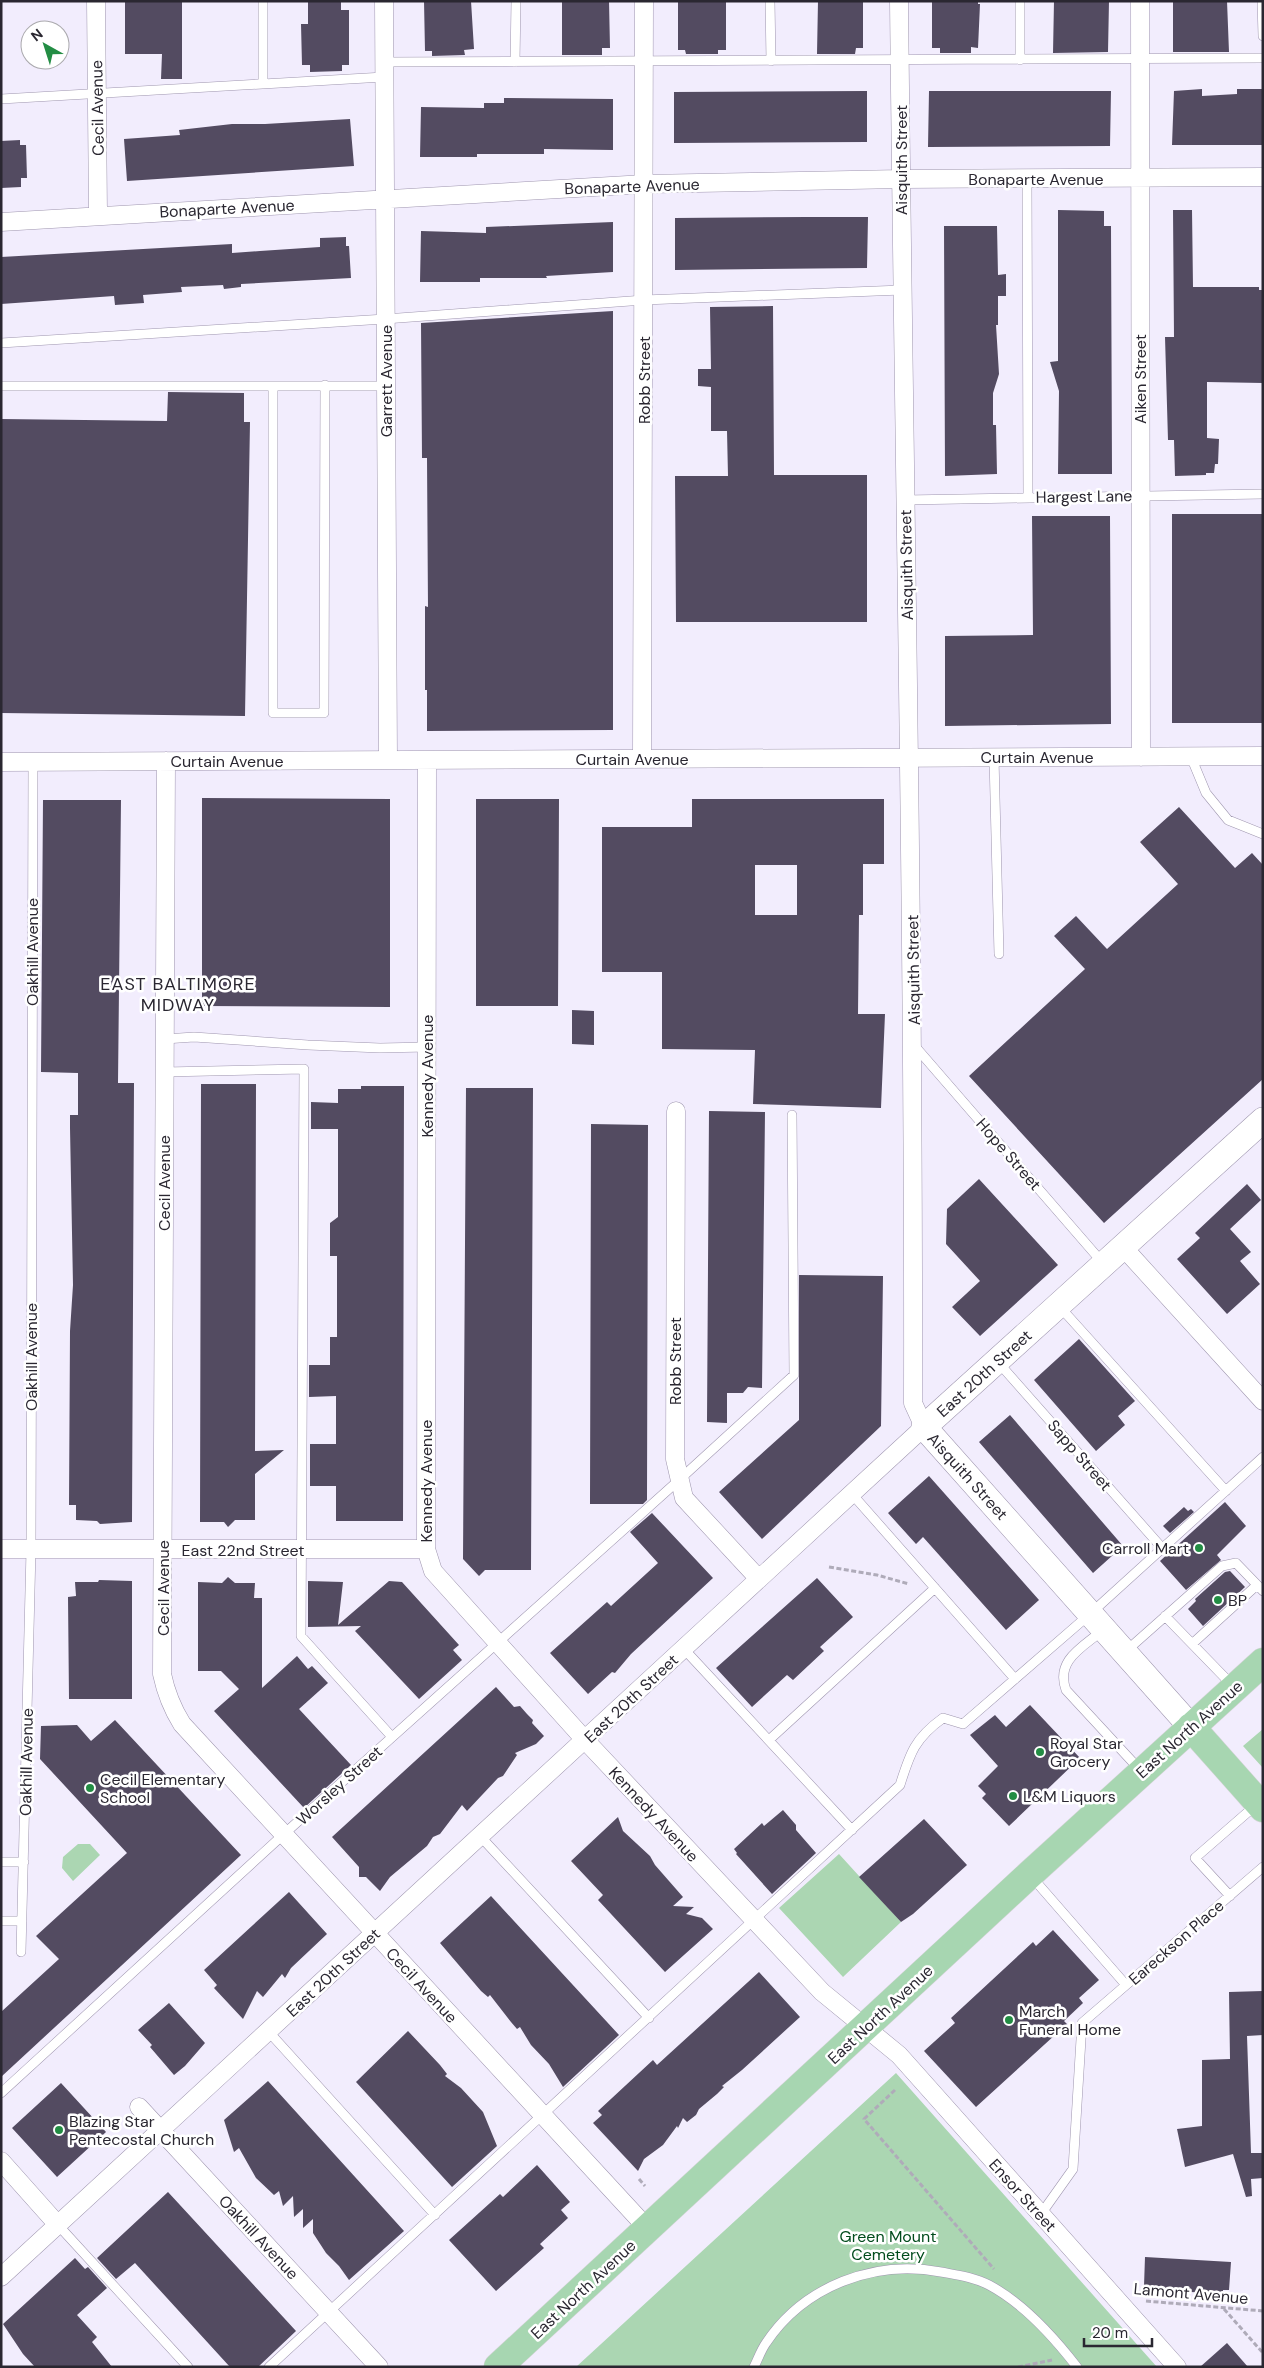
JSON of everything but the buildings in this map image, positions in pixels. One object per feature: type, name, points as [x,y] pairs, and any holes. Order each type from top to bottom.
[{"type":"main road","name":"East North Avenue","points":[[498,2367],[1029,1875],[1263,1662]]},
{"type":"main road","name":"Aisquith Street","points":[[1192,1727],[1260,1806]]},
{"type":"street","name":"Cecil Avenue","points":[[96,1],[98,215]]},
{"type":"street","name":"Garrett Avenue","points":[[384,1],[388,760]]},
{"type":"street","name":"Robb Street","points":[[642,759],[644,1]]},
{"type":"street","name":"Aisquith Street","points":[[900,1],[902,290],[914,1044],[913,1403],[924,1427],[1192,1727]]},
{"type":"street","name":"Aiken Street","points":[[1140,1],[1141,757]]},
{"type":"street","name":"Bonaparte Avenue","points":[[1,222],[645,184],[901,179],[1263,177]]},
{"type":"street","name":"Curtain Avenue","points":[[1,762],[1263,756]]},
{"type":"street","name":"Kennedy Avenue","points":[[427,760],[426,1549],[433,1571],[585,1740],[822,1992],[866,2026]]},
{"type":"street","name":"Cecil Avenue","points":[[166,761],[162,1674],[171,1706],[182,1724],[648,2229]]},
{"type":"street","name":"Robb Street","points":[[676,1111],[675,1459],[684,1498],[760,1579]]},
{"type":"street","name":"East 20th Street","points":[[1,2277],[924,1427],[1263,1120]]},
{"type":"street","points":[[1123,1247],[1263,1401]]},
{"type":"street","name":"East 22nd Street","points":[[1,1549],[426,1549]]},
{"type":"street","name":"Ensor Street","points":[[866,2026],[900,2055],[1177,2367]]},
{"type":"street","name":"Oakhill Avenue","points":[[139,2107],[380,2367]]},
{"type":"street","points":[[1,2162],[58,2225]]},
{"type":"lane","points":[[263,1],[263,84]]},
{"type":"lane","points":[[515,62],[516,1]]},
{"type":"lane","points":[[770,1],[771,61]]},
{"type":"lane","points":[[1020,1],[1020,60]]},
{"type":"lane","points":[[1262,1],[1263,36]]},
{"type":"lane","points":[[1,99],[263,84],[384,70],[515,62],[1263,58]]},
{"type":"lane","points":[[1027,179],[1028,496]]},
{"type":"lane","points":[[1,343],[385,319],[644,300],[902,290]]},
{"type":"lane","points":[[274,386],[273,713],[324,713],[325,385]]},
{"type":"lane","points":[[1,386],[386,386]]},
{"type":"lane","name":"Hargest Lane","points":[[905,500],[1028,496],[1263,494]]},
{"type":"lane","points":[[1191,757],[1206,793],[1228,820],[1263,834]]},
{"type":"lane","points":[[994,758],[999,954]]},
{"type":"lane","name":"Oakhill Avenue","points":[[21,1952],[31,1550],[33,762]]},
{"type":"lane","points":[[165,1039],[194,1037],[380,1048],[427,1046]]},
{"type":"lane","name":"Hope Street","points":[[914,1044],[1104,1264]]},
{"type":"lane","points":[[165,1072],[304,1069],[301,1636],[392,1737]]},
{"type":"lane","name":"Worsley Street","points":[[1,2093],[496,1642],[794,1375],[792,1115]]},
{"type":"lane","points":[[1058,1306],[1226,1491]]},
{"type":"lane","name":"Sapp Street","points":[[997,1361],[1163,1549]]},
{"type":"lane","points":[[1142,1772],[1066,1690],[1062,1678],[1064,1668],[1097,1622],[1163,1549],[1263,1457]]},
{"type":"lane","points":[[852,1494],[1015,1679]]},
{"type":"lane","points":[[1125,1653],[1222,1566],[1236,1563],[1260,1588],[1192,1644]]},
{"type":"lane","points":[[768,1740],[935,1588]]},
{"type":"lane","points":[[1165,1616],[1234,1688]]},
{"type":"lane","points":[[270,2367],[900,1785],[910,1753],[928,1729],[943,1718],[963,1724],[1015,1679],[1097,1622]]},
{"type":"lane","points":[[684,1649],[852,1830]]},
{"type":"lane","points":[[1230,1896],[1195,1858],[1260,1806]]},
{"type":"lane","points":[[480,1836],[649,2018]]},
{"type":"lane","points":[[1,1862],[24,1862]]},
{"type":"lane","name":"Eareckson Place","points":[[1041,2214],[1073,2169],[1082,2023],[1263,1867]]},
{"type":"lane","points":[[1029,1875],[1126,1985]]},
{"type":"lane","points":[[1,1920],[22,1921]]},
{"type":"lane","points":[[268,2031],[435,2215]]},
{"type":"lane","points":[[58,2225],[188,2367]]},
{"type":"lane","points":[[754,2367],[766,2343],[806,2301],[829,2287],[862,2274],[889,2268],[926,2269],[965,2276],[987,2284],[1011,2299],[1044,2330],[1077,2367]]},
{"type":"path","points":[[829,1567],[892,1578],[916,1586]]},
{"type":"path","points":[[895,2090],[864,2119],[1005,2282],[1011,2299]]},
{"type":"path","points":[[638,2178],[645,2186]]},
{"type":"path","name":"Lamont Avenue","points":[[1116,2299],[1263,2312]]},
{"type":"path","points":[[1223,2308],[1263,2353]]},
{"type":"path","points":[[1018,2367],[1069,2356]]},
{"type":"green space","points":[[1263,1729],[1263,1768],[1243,1746]]},
{"type":"green space","points":[[78,1844],[90,1844],[100,1855],[73,1881],[62,1868],[63,1857]]},
{"type":"green space","points":[[839,1854],[901,1922],[843,1977],[779,1908]]},
{"type":"green space","name":"Green Mount Cemetery","points":[[896,2073],[1157,2367],[576,2367]]},
{"type":"place","name":"Carroll Mart","points":[[1199,1548]]},
{"type":"place","name":"BP","points":[[1218,1600]]},
{"type":"place","name":"Royal Star Grocery","points":[[1040,1752]]},
{"type":"place","name":"Cecil Elementary School","points":[[90,1788]]},
{"type":"place","name":"L&M Liquors","points":[[1013,1796]]},
{"type":"place","name":"March Funeral Home","points":[[1009,2020]]},
{"type":"place","name":"Blazing Star Pentecostal Church","points":[[59,2130]]},
{"type":"district","name":"EAST BALTIMORE MIDWAY","points":[[178,994]]}]
